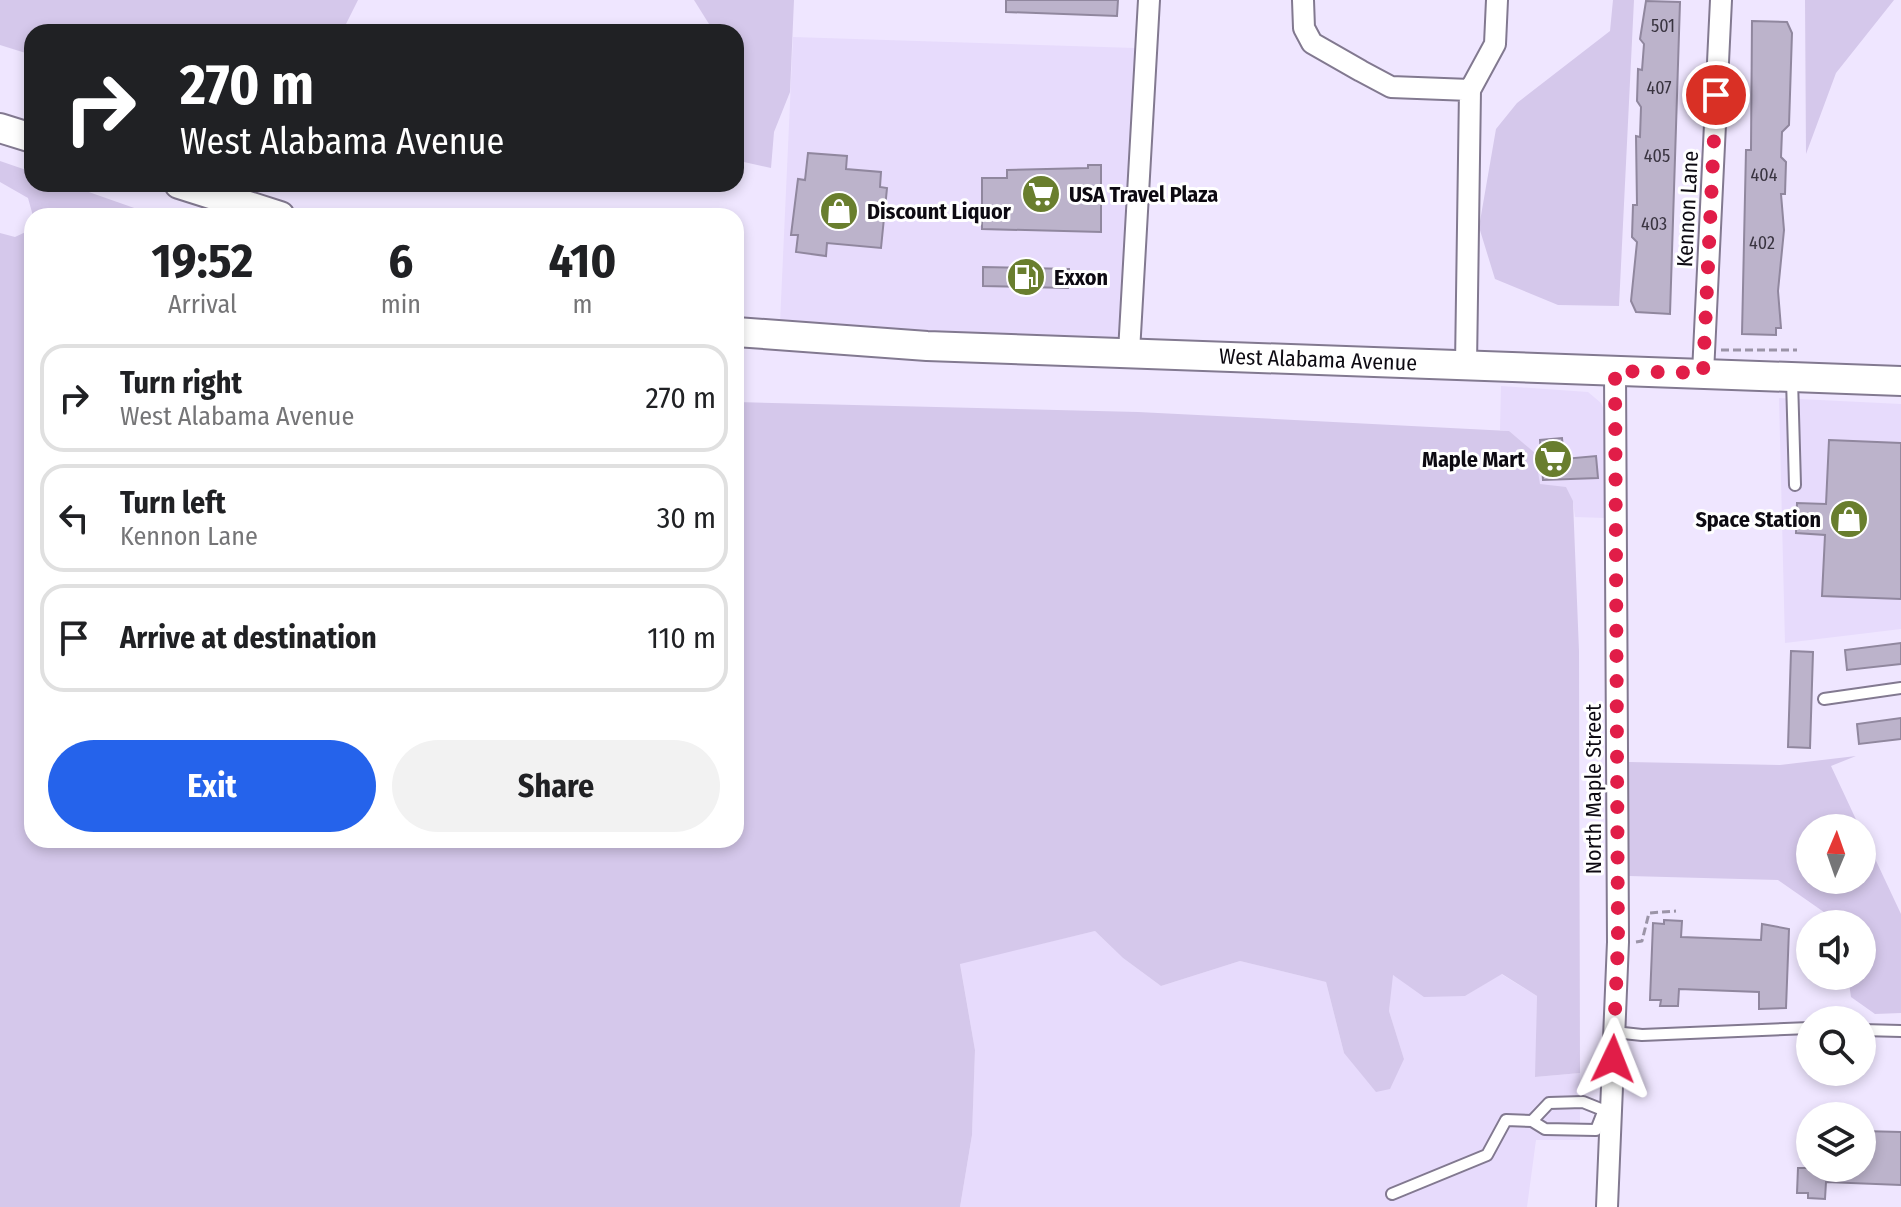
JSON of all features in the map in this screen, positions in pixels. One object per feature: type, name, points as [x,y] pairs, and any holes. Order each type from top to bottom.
[{"type":"main road","points":[[0,128],[24,136]]},
{"type":"main road","points":[[204,192],[255,208]]},
{"type":"main road","name":"West Alabama Avenue","points":[[744,333],[927,346],[1615,371],[1704,361],[1794,364],[1901,381]]},
{"type":"street","points":[[1129,352],[1149,0]]},
{"type":"street","points":[[1303,0],[1304,28],[1312,43],[1361,71],[1391,87],[1470,90]]},
{"type":"street","points":[[1466,365],[1470,90],[1495,44],[1497,0]]},
{"type":"street","name":"Kennon Lane","points":[[1704,361],[1721,0]]},
{"type":"street","name":"North Maple Street","points":[[1607,1207],[1607,1112],[1618,942],[1615,371]]},
{"type":"lane","points":[[1794,364],[1795,485]]},
{"type":"lane","points":[[1824,699],[1901,688]]},
{"type":"lane","points":[[1614,1032],[1642,1035],[1699,1029],[1796,1028]]},
{"type":"lane","points":[[1876,1030],[1901,1031]]},
{"type":"lane","points":[[1392,1194],[1487,1155],[1506,1120],[1532,1121],[1545,1129],[1596,1130],[1607,1112],[1583,1102],[1549,1103],[1532,1121]]},
{"type":"path","points":[[1704,361],[1794,364]]},
{"type":"path","points":[[1629,944],[1642,941],[1649,913],[1676,911]]},
{"type":"shaded area","points":[[0,0],[358,0],[346,24],[24,24],[24,52],[0,45]]},
{"type":"shaded area","points":[[694,0],[794,0],[790,92],[774,132],[771,168],[744,162],[744,24],[709,24]]},
{"type":"shaded area","points":[[1613,0],[1634,0],[1619,306],[1558,305],[1495,279],[1479,227],[1496,129],[1517,103],[1610,31]]},
{"type":"shaded area","points":[[1805,0],[1894,0],[1836,73],[1806,154]]},
{"type":"shaded area","points":[[793,37],[1135,48],[1135,112],[1123,324],[1117,338],[1109,343],[780,323]]},
{"type":"shaded area","points":[[0,161],[24,169],[24,192],[89,192],[134,208],[31,208],[28,198],[0,182]]},
{"type":"shaded area","points":[[0,233],[15,237],[24,233],[24,848],[744,848],[744,402],[1138,412],[1509,431],[1535,453],[1540,484],[1566,487],[1573,501],[1579,651],[1580,1073],[1535,1077],[1537,996],[1502,974],[1465,996],[1424,997],[1393,975],[1389,1011],[1404,1059],[1390,1089],[1376,1092],[1344,1053],[1326,982],[1240,961],[1161,986],[1123,958],[1095,931],[960,964],[975,1050],[972,1135],[960,1207],[0,1207]]},
{"type":"shaded area","points":[[1501,386],[1588,392],[1601,403],[1604,410],[1605,518],[1575,517],[1573,501],[1540,484],[1509,431],[1500,430]]},
{"type":"shaded area","points":[[1779,398],[1901,404],[1901,629],[1785,643]]},
{"type":"shaded area","points":[[1856,756],[1831,766],[1853,814],[1796,814],[1796,893],[1778,880],[1629,876],[1629,762],[1780,765]]},
{"type":"shaded area","points":[[1876,861],[1901,914],[1901,1013],[1876,1014],[1876,1006],[1864,1006],[1851,997],[1850,990],[1876,990],[1876,910],[1821,910],[1798,894],[1876,894]]},
{"type":"shaded area","points":[[1095,931],[1123,958],[1161,986],[1240,961],[1326,982],[1344,1053],[1404,1059],[1389,1011],[1392,975],[1465,996],[1501,974],[1537,996],[1536,1077],[1580,1073],[1580,1140],[1536,1140],[1527,1207],[960,1207],[972,1135],[975,1050],[960,963]]},
{"type":"building","points":[[1006,0],[1118,0],[1117,16],[1006,12]]},
{"type":"building","points":[[1646,1],[1680,2],[1670,314],[1636,312],[1631,301],[1637,242],[1632,237],[1633,205],[1637,205],[1636,136],[1640,137],[1638,69],[1642,70],[1644,44],[1640,39]]},
{"type":"building","points":[[1752,21],[1787,22],[1792,33],[1789,125],[1782,132],[1781,157],[1786,162],[1785,194],[1781,194],[1784,230],[1778,291],[1781,328],[1776,328],[1776,335],[1742,334],[1746,150],[1751,150]]},
{"type":"building","name":"Discount Liquor","points":[[808,153],[847,156],[846,169],[881,172],[880,187],[887,188],[881,248],[827,243],[826,256],[796,252],[798,235],[791,235],[798,179],[805,180]]},
{"type":"building","name":"USA Travel Plaza","points":[[1088,165],[1101,165],[1101,232],[982,229],[982,178],[1007,178],[1007,170],[1088,168]]},
{"type":"building","points":[[983,267],[1069,269],[1068,288],[983,286]]},
{"type":"building","points":[[1562,438],[1564,459],[1596,456],[1598,478],[1543,480],[1540,440]]},
{"type":"building","name":"Space Station","points":[[1829,440],[1901,443],[1901,599],[1822,596],[1825,535],[1796,533],[1797,503],[1826,504]]},
{"type":"building","points":[[1901,643],[1901,664],[1847,670],[1845,650]]},
{"type":"building","points":[[1791,651],[1813,652],[1810,748],[1788,747]]},
{"type":"building","points":[[1901,718],[1901,739],[1859,744],[1857,724]]},
{"type":"building","points":[[1664,920],[1682,921],[1681,937],[1761,940],[1762,924],[1789,929],[1786,1008],[1759,1009],[1759,992],[1679,989],[1678,1006],[1660,1006],[1661,1000],[1650,1000],[1653,923],[1664,924]]},
{"type":"building","points":[[1876,1131],[1901,1132],[1901,1185],[1826,1182],[1876,1182]]},
{"type":"building","points":[[1797,1182],[1826,1182],[1825,1199],[1808,1198],[1808,1193],[1797,1193]]},
{"type":"place","name":"USA Travel Plaza","points":[[1041,194]]},
{"type":"place","name":"Discount Liquor","points":[[839,211]]},
{"type":"place","name":"Exxon","points":[[1026,277]]},
{"type":"place","name":"Maple Mart","points":[[1553,459]]},
{"type":"place","name":"Space Station","points":[[1849,519]]},
{"type":"route","points":[[1613,1059],[1618,942],[1615,371],[1703,373],[1716,95]]}]
